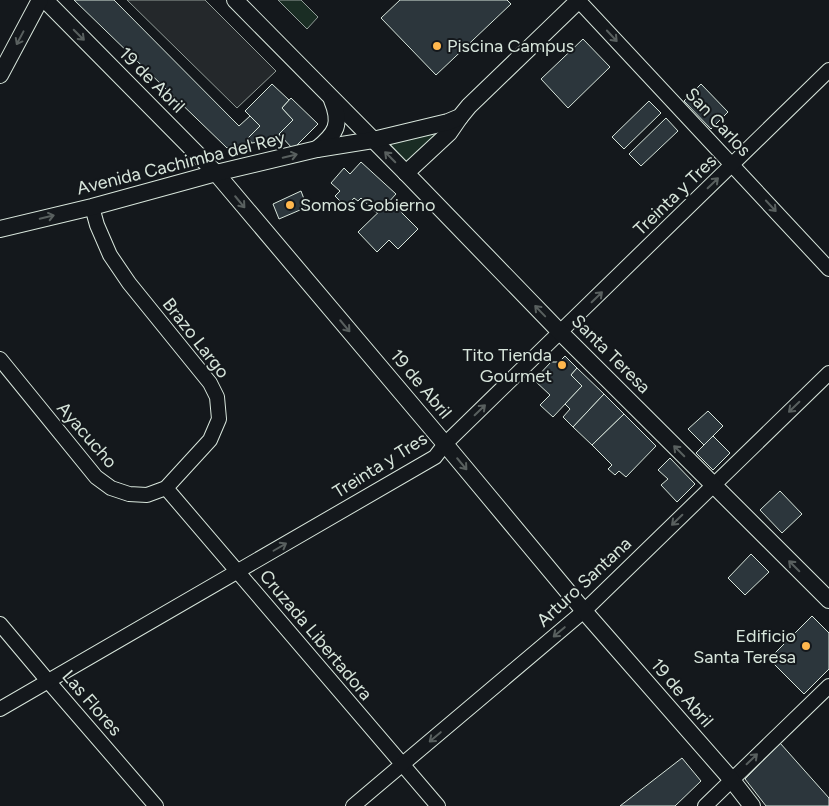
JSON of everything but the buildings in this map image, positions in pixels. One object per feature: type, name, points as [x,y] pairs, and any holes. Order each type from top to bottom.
[{"type":"street","points":[[0,75],[40,0]]},
{"type":"street","name":"19 de Abril","points":[[45,0],[216,173],[584,611],[732,779],[752,806]]},
{"type":"street","name":"Santa Teresa","points":[[235,0],[560,332],[829,600]]},
{"type":"street","points":[[406,173],[449,133],[465,111],[579,0]]},
{"type":"street","name":"San Carlos","points":[[579,0],[829,269]]},
{"type":"street","name":"Treinta y Tres","points":[[0,709],[435,457],[445,444],[829,70]]},
{"type":"street","points":[[317,149],[330,139],[337,124],[332,98]]},
{"type":"street","name":"Avenida Cachimba del Rey","points":[[0,229],[92,207],[216,173],[370,137],[451,113],[465,111]]},
{"type":"street","name":"Brazo Largo","points":[[92,207],[96,225],[110,255],[129,283],[210,383],[217,398],[218,419],[210,440],[166,488]]},
{"type":"street","name":"Ayacucho","points":[[0,359],[96,478],[111,488],[130,494],[147,495],[166,488]]},
{"type":"street","name":"Arturo Santana","points":[[353,806],[584,611],[829,373]]},
{"type":"street","name":"Cruzada Libertadora","points":[[166,488],[438,806]]},
{"type":"street","name":"Las Flores","points":[[0,624],[156,806]]},
{"type":"street","points":[[705,806],[829,686]]},
{"type":"green space","points":[[278,0],[301,0],[318,17],[307,29]]},
{"type":"green space","points":[[446,126],[408,163],[387,141]]},
{"type":"shaded area","points":[[127,0],[205,0],[276,71],[237,108]]},
{"type":"place","name":"Piscina Campus","points":[[437,46]]},
{"type":"place","name":"Somos Gobierno","points":[[290,205]]},
{"type":"place","name":"Tito Tienda Gourmet","points":[[562,365]]},
{"type":"place","name":"Edificio Santa Teresa","points":[[806,646]]}]
